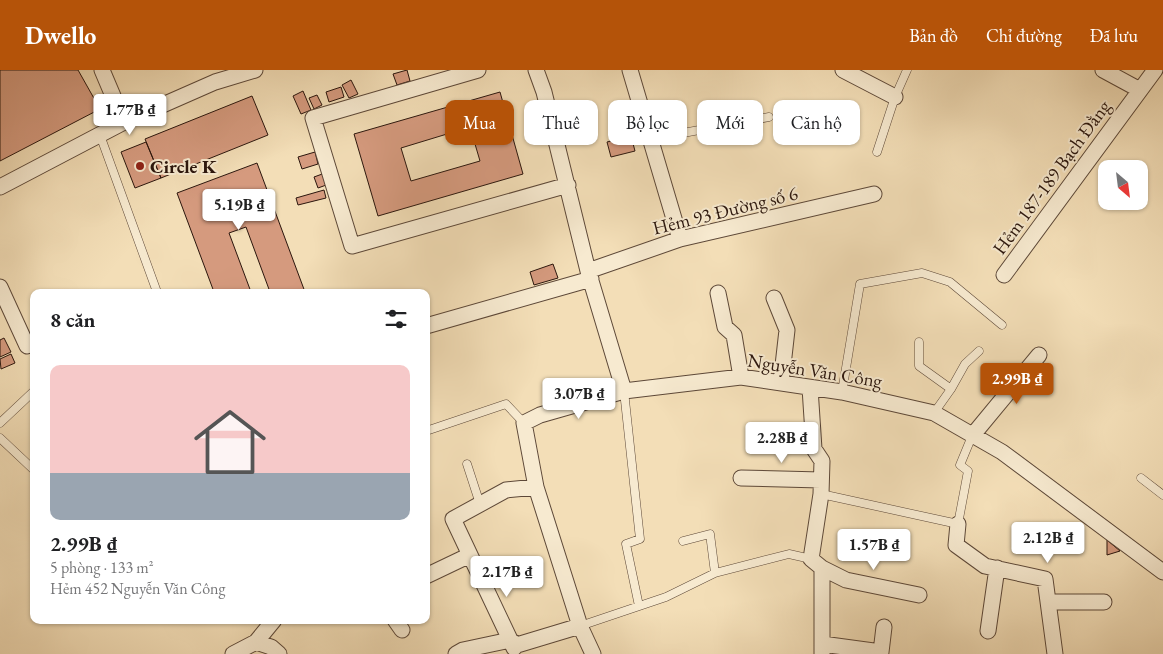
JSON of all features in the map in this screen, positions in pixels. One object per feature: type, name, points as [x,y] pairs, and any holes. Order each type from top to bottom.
[{"type":"street","points":[[102,70],[124,122]]},
{"type":"street","points":[[0,187],[124,122],[216,82],[255,70]]},
{"type":"street","points":[[478,70],[313,118],[352,246],[568,185]]},
{"type":"street","points":[[536,70],[544,92],[590,275],[624,392]]},
{"type":"street","points":[[630,70],[639,100]]},
{"type":"street","points":[[843,70],[895,97]]},
{"type":"street","name":"Hẻm 187-189 Bạch Đằng","points":[[1004,275],[1140,90],[1102,70]]},
{"type":"street","points":[[1140,90],[1155,70]]},
{"type":"street","points":[[653,145],[680,239]]},
{"type":"street","name":"Hẻm 93 Đường số 6","points":[[430,325],[590,275],[680,239],[874,194]]},
{"type":"street","points":[[0,287],[6,315],[27,346]]},
{"type":"street","points":[[718,293],[725,327],[734,335],[742,377]]},
{"type":"street","points":[[774,298],[787,330],[781,383]]},
{"type":"street","points":[[972,436],[1039,355]]},
{"type":"street","name":"Nguyễn Văn Công","points":[[524,423],[540,415],[624,392],[742,377],[842,392],[934,413],[1002,452],[1160,567]]},
{"type":"street","points":[[810,388],[814,449],[822,461],[817,564],[822,649],[881,652],[884,627]]},
{"type":"street","points":[[524,423],[536,486],[580,626],[593,654]]},
{"type":"street","points":[[741,478],[821,487]]},
{"type":"street","points":[[513,647],[453,518],[506,490],[536,486]]},
{"type":"street","points":[[958,524],[956,545],[985,566],[1045,579],[1055,654]]},
{"type":"street","points":[[430,574],[470,555]]},
{"type":"street","points":[[817,564],[846,580],[920,594]]},
{"type":"street","points":[[988,631],[997,568]]},
{"type":"street","points":[[1048,602],[1104,602]]},
{"type":"street","points":[[233,654],[256,642],[271,624]]},
{"type":"street","points":[[496,654],[518,645],[580,626]]},
{"type":"street","points":[[256,642],[271,647],[279,654]]},
{"type":"street","points":[[456,654],[463,650],[513,647]]},
{"type":"lane","points":[[877,152],[895,97],[907,70]]},
{"type":"lane","points":[[687,132],[769,117]]},
{"type":"lane","points":[[100,135],[157,289]]},
{"type":"lane","points":[[842,392],[860,284],[922,273],[950,282],[1002,325]]},
{"type":"lane","points":[[919,342],[919,366],[951,389]]},
{"type":"lane","points":[[934,413],[951,389],[965,364],[979,351]]},
{"type":"lane","points":[[624,392],[640,538],[626,544],[640,606]]},
{"type":"lane","points":[[0,423],[30,395]]},
{"type":"lane","points":[[430,429],[506,404],[524,423]]},
{"type":"lane","points":[[821,487],[958,524],[968,471],[960,465],[972,436]]},
{"type":"lane","points":[[0,438],[30,466]]},
{"type":"lane","points":[[467,464],[480,504]]},
{"type":"lane","points":[[1141,478],[1163,495]]},
{"type":"lane","points":[[683,541],[710,534],[715,573]]},
{"type":"lane","points":[[580,626],[666,597],[715,573],[789,554],[817,564]]},
{"type":"building","points":[[0,70],[78,70],[100,109],[0,161]]},
{"type":"building","points":[[407,70],[410,81],[397,85],[393,74]]},
{"type":"building","points":[[351,80],[358,94],[349,98],[342,85]]},
{"type":"building","points":[[341,87],[344,97],[329,102],[326,92]]},
{"type":"building","points":[[303,91],[311,110],[301,114],[293,96]]},
{"type":"building","points":[[500,92],[502,100],[472,100]]},
{"type":"building","points":[[317,95],[322,105],[314,109],[309,98]]},
{"type":"building","points":[[252,96],[268,135],[161,178],[145,139]]},
{"type":"building","points":[[445,108],[445,135],[401,148],[411,181],[480,161],[475,145],[514,145],[514,142],[523,174],[378,216],[354,134]]},
{"type":"building","points":[[146,142],[161,178],[135,188],[121,152]]},
{"type":"building","points":[[607,142],[608,145],[633,145],[635,151],[611,157]]},
{"type":"building","points":[[315,152],[318,164],[302,169],[298,157]]},
{"type":"building","points":[[257,163],[304,289],[269,289],[246,227],[229,233],[250,289],[213,289],[177,193]]},
{"type":"building","points":[[325,173],[329,184],[318,188],[314,177]]},
{"type":"building","points":[[324,190],[326,198],[298,205],[296,198]]},
{"type":"building","points":[[553,264],[558,278],[534,285],[530,272]]},
{"type":"building","points":[[4,338],[11,352],[0,357],[0,340]]},
{"type":"building","points":[[11,354],[15,363],[1,369],[0,359]]},
{"type":"building","points":[[1107,540],[1120,551],[1107,555]]},
{"type":"place","name":"Circle K","points":[[140,166]]}]
